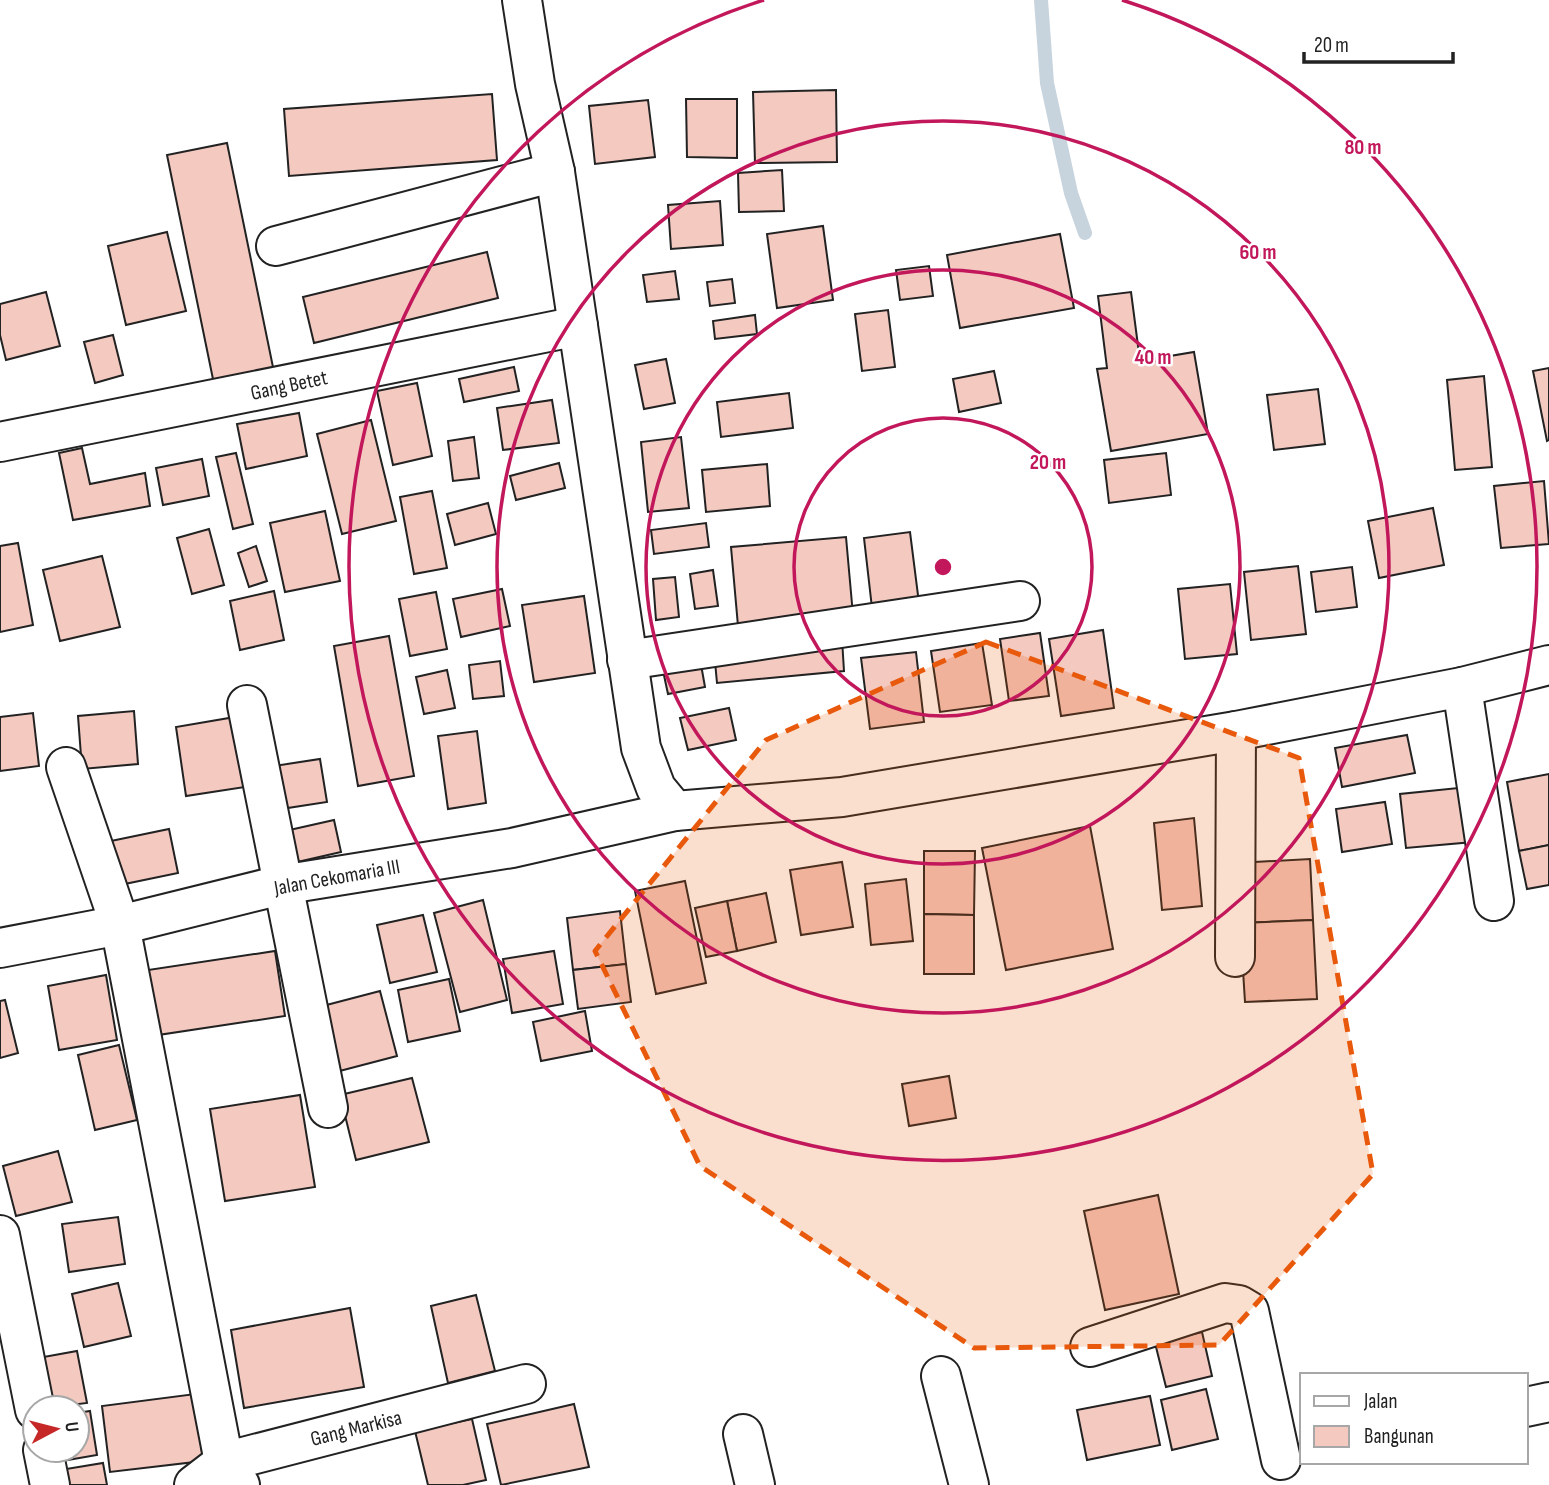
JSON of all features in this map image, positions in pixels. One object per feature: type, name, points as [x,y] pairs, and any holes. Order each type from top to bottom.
[{"type":"street","points":[[522,0],[527,39],[555,172],[641,748],[656,788],[675,811]]},
{"type":"street","points":[[276,246],[555,172]]},
{"type":"street","name":"Gang Betet","points":[[0,442],[578,326]]},
{"type":"street","points":[[627,660],[1020,601]]},
{"type":"street","name":"Jalan Cekomaria III","points":[[0,948],[120,925],[281,885],[512,848],[675,811],[842,797],[1236,731],[1462,687],[1549,665]]},
{"type":"street","points":[[1462,687],[1494,901]]},
{"type":"street","points":[[247,705],[281,885],[328,1108]]},
{"type":"street","points":[[1235,957],[1236,731]]},
{"type":"street","points":[[66,767],[120,925],[232,1473]]},
{"type":"street","points":[[0,1235],[32,1394]]},
{"type":"street","points":[[1090,1347],[1225,1303],[1239,1305],[1249,1311],[1288,1466]]},
{"type":"street","points":[[941,1376],[969,1485]]},
{"type":"street","name":"Gang Markisa","points":[[194,1485],[526,1384]]},
{"type":"street","points":[[1528,1407],[1549,1402]]},
{"type":"street","points":[[743,1434],[755,1485]]},
{"type":"street","points":[[46,1464],[50,1485]]},
{"type":"highlighted area","points":[[986,642],[1299,758],[1373,1174],[1219,1345],[974,1348],[700,1166],[595,951],[766,740]]},
{"type":"building","points":[[836,90],[837,162],[755,163],[753,92]]},
{"type":"building","points":[[492,94],[497,160],[289,176],[284,109]]},
{"type":"building","points":[[686,99],[737,99],[737,158],[687,157]]},
{"type":"building","points":[[648,100],[655,157],[595,164],[589,106]]},
{"type":"building","points":[[227,143],[274,372],[214,384],[167,155]]},
{"type":"building","points":[[782,170],[784,211],[739,212],[738,173]]},
{"type":"building","points":[[720,201],[723,245],[671,249],[668,205]]},
{"type":"building","points":[[823,226],[833,300],[777,308],[767,234]]},
{"type":"building","points":[[167,232],[186,311],[126,325],[108,246]]},
{"type":"building","points":[[1060,234],[1074,308],[960,328],[947,255]]},
{"type":"building","points":[[487,252],[498,298],[314,343],[303,297]]},
{"type":"building","points":[[929,266],[933,296],[900,300],[896,270]]},
{"type":"building","points":[[675,271],[679,299],[647,302],[643,275]]},
{"type":"building","points":[[732,279],[735,303],[710,306],[707,282]]},
{"type":"building","points":[[46,292],[60,346],[6,360],[0,335],[0,304]]},
{"type":"building","points":[[1131,292],[1140,361],[1194,352],[1208,434],[1111,451],[1097,369],[1107,368],[1098,296]]},
{"type":"building","points":[[888,310],[895,367],[862,371],[855,314]]},
{"type":"building","points":[[755,315],[757,334],[715,339],[713,321]]},
{"type":"building","points":[[113,335],[123,375],[95,383],[84,342]]},
{"type":"building","points":[[666,359],[675,403],[644,409],[635,365]]},
{"type":"building","points":[[514,367],[519,391],[464,402],[459,379]]},
{"type":"building","points":[[1549,368],[1549,440],[1547,441],[1533,371]]},
{"type":"building","points":[[994,371],[1001,403],[959,412],[953,379]]},
{"type":"building","points":[[1484,376],[1492,467],[1455,470],[1447,380]]},
{"type":"building","points":[[417,383],[432,456],[393,465],[377,391]]},
{"type":"building","points":[[1318,389],[1325,444],[1274,450],[1267,395]]},
{"type":"building","points":[[789,393],[793,428],[721,437],[717,402]]},
{"type":"building","points":[[552,400],[559,443],[503,450],[497,408]]},
{"type":"building","points":[[299,413],[307,456],[246,469],[237,424]]},
{"type":"building","points":[[371,420],[396,521],[342,534],[317,434]]},
{"type":"building","points":[[474,437],[479,478],[453,481],[448,441]]},
{"type":"building","points":[[681,437],[689,508],[648,512],[641,442]]},
{"type":"building","points":[[82,448],[90,484],[145,473],[150,506],[73,520],[59,453]]},
{"type":"building","points":[[236,453],[253,524],[233,529],[216,457]]},
{"type":"building","points":[[1166,453],[1171,495],[1109,503],[1104,460]]},
{"type":"building","points":[[202,459],[209,496],[163,505],[156,468]]},
{"type":"building","points":[[559,463],[565,488],[516,500],[510,476]]},
{"type":"building","points":[[767,464],[770,506],[706,512],[702,470]]},
{"type":"building","points":[[1544,481],[1549,544],[1501,548],[1494,486]]},
{"type":"building","points":[[432,491],[447,568],[414,574],[400,497]]},
{"type":"building","points":[[488,503],[496,534],[455,545],[447,514]]},
{"type":"building","points":[[1433,508],[1444,565],[1379,578],[1368,521]]},
{"type":"building","points":[[325,511],[340,581],[285,592],[270,523]]},
{"type":"building","points":[[706,523],[709,547],[654,554],[651,530]]},
{"type":"building","points":[[209,529],[224,585],[192,594],[177,538]]},
{"type":"building","points":[[910,532],[919,603],[872,608],[864,538]]},
{"type":"building","points":[[846,537],[853,615],[738,626],[731,547]]},
{"type":"building","points":[[18,543],[33,625],[0,632],[0,546]]},
{"type":"building","points":[[256,546],[267,581],[249,587],[238,553]]},
{"type":"building","points":[[102,556],[120,627],[60,641],[43,570]]},
{"type":"building","points":[[1298,566],[1306,634],[1251,640],[1244,572]]},
{"type":"building","points":[[1352,567],[1357,607],[1316,612],[1311,572]]},
{"type":"building","points":[[713,570],[718,606],[695,609],[690,574]]},
{"type":"building","points":[[675,577],[679,617],[656,620],[653,579]]},
{"type":"building","points":[[1230,584],[1237,654],[1185,659],[1178,589]]},
{"type":"building","points":[[502,589],[510,626],[461,637],[453,599]]},
{"type":"building","points":[[274,591],[284,640],[240,650],[230,601]]},
{"type":"building","points":[[436,592],[447,649],[410,656],[399,599]]},
{"type":"building","points":[[584,596],[595,673],[534,682],[522,605]]},
{"type":"building","points":[[1103,630],[1114,708],[1061,716],[1049,639]]},
{"type":"building","points":[[1040,633],[1049,696],[1009,701],[1000,639]]},
{"type":"building","points":[[389,636],[414,776],[358,786],[334,646]]},
{"type":"building","points":[[842,639],[844,671],[717,683],[714,651]]},
{"type":"building","points":[[982,643],[992,705],[940,712],[931,651]]},
{"type":"building","points":[[916,652],[924,722],[870,729],[861,658]]},
{"type":"building","points":[[700,659],[705,687],[668,694],[662,666]]},
{"type":"building","points":[[500,661],[504,696],[473,699],[469,665]]},
{"type":"building","points":[[447,670],[455,708],[424,714],[416,677]]},
{"type":"building","points":[[729,708],[736,740],[688,750],[680,718]]},
{"type":"building","points":[[134,711],[138,764],[82,769],[78,716]]},
{"type":"building","points":[[33,713],[39,766],[0,771],[0,717]]},
{"type":"building","points":[[235,717],[245,787],[186,796],[176,727]]},
{"type":"building","points":[[477,731],[486,803],[448,809],[438,736]]},
{"type":"building","points":[[1407,735],[1415,773],[1342,787],[1335,748]]},
{"type":"building","points":[[320,759],[327,802],[281,809],[274,766]]},
{"type":"building","points":[[1549,774],[1549,845],[1519,851],[1507,782]]},
{"type":"building","points":[[1468,787],[1473,842],[1406,848],[1400,794]]},
{"type":"building","points":[[1385,802],[1392,844],[1342,852],[1336,809]]},
{"type":"building","points":[[1194,818],[1202,906],[1162,910],[1154,823]]},
{"type":"building","points":[[334,820],[341,852],[293,863],[285,831]]},
{"type":"building","points":[[1090,826],[1113,949],[1006,970],[982,848]]},
{"type":"building","points":[[169,829],[178,873],[115,886],[106,842]]},
{"type":"building","points":[[1549,845],[1549,885],[1527,889],[1519,851]]},
{"type":"building","points":[[924,851],[975,851],[974,915],[924,914]]},
{"type":"building","points":[[1310,859],[1313,920],[1240,923],[1237,863]]},
{"type":"building","points":[[842,862],[853,927],[801,935],[790,870]]},
{"type":"building","points":[[906,879],[913,941],[871,945],[865,884]]},
{"type":"building","points":[[685,881],[706,983],[656,994],[635,891]]},
{"type":"building","points":[[766,893],[776,942],[737,951],[727,901]]},
{"type":"building","points":[[483,900],[507,1000],[460,1012],[434,913]]},
{"type":"building","points":[[727,901],[737,951],[706,957],[695,908]]},
{"type":"building","points":[[620,911],[626,964],[573,970],[567,918]]},
{"type":"building","points":[[924,914],[974,915],[974,974],[924,974]]},
{"type":"building","points":[[423,915],[437,972],[390,983],[377,925]]},
{"type":"building","points":[[1313,920],[1317,999],[1245,1002],[1240,923]]},
{"type":"building","points":[[275,951],[285,1016],[158,1035],[148,970]]},
{"type":"building","points":[[554,951],[563,1004],[512,1013],[503,959]]},
{"type":"building","points":[[626,964],[631,1002],[578,1009],[573,970]]},
{"type":"building","points":[[106,975],[117,1040],[59,1050],[48,986]]},
{"type":"building","points":[[449,979],[460,1031],[408,1042],[398,990]]},
{"type":"building","points":[[380,991],[397,1056],[332,1073],[315,1008]]},
{"type":"building","points":[[5,1000],[18,1053],[0,1058],[0,1001]]},
{"type":"building","points":[[585,1011],[592,1051],[541,1061],[533,1022]]},
{"type":"building","points":[[119,1045],[137,1120],[95,1130],[78,1055]]},
{"type":"building","points":[[949,1076],[956,1118],[909,1126],[902,1084]]},
{"type":"building","points":[[412,1078],[429,1142],[356,1160],[340,1095]]},
{"type":"building","points":[[300,1095],[315,1187],[225,1201],[210,1109]]},
{"type":"building","points":[[58,1151],[72,1202],[16,1216],[3,1166]]},
{"type":"building","points":[[1158,1195],[1179,1294],[1105,1310],[1084,1211]]},
{"type":"building","points":[[118,1217],[125,1264],[69,1272],[62,1224]]},
{"type":"building","points":[[118,1283],[131,1336],[84,1347],[72,1294]]},
{"type":"building","points":[[476,1295],[495,1371],[448,1383],[431,1306]]},
{"type":"building","points":[[350,1308],[364,1387],[244,1408],[231,1330]]},
{"type":"building","points":[[1202,1332],[1212,1376],[1166,1387],[1155,1343]]},
{"type":"building","points":[[77,1351],[85,1394],[44,1394],[38,1358]]},
{"type":"building","points":[[1206,1389],[1218,1439],[1172,1450],[1161,1400]]},
{"type":"building","points":[[195,1394],[203,1461],[110,1472],[102,1406]]},
{"type":"building","points":[[1150,1396],[1160,1445],[1087,1460],[1077,1410]]},
{"type":"building","points":[[574,1404],[589,1467],[501,1485],[487,1424]]},
{"type":"building","points":[[91,1417],[97,1455],[91,1456]]},
{"type":"building","points":[[472,1419],[486,1480],[463,1485],[428,1485],[415,1431]]},
{"type":"building","points":[[103,1463],[107,1485],[62,1485],[60,1470]]},
{"type":"waterway","points":[[1041,0],[1047,83],[1071,193],[1085,233]]}]
